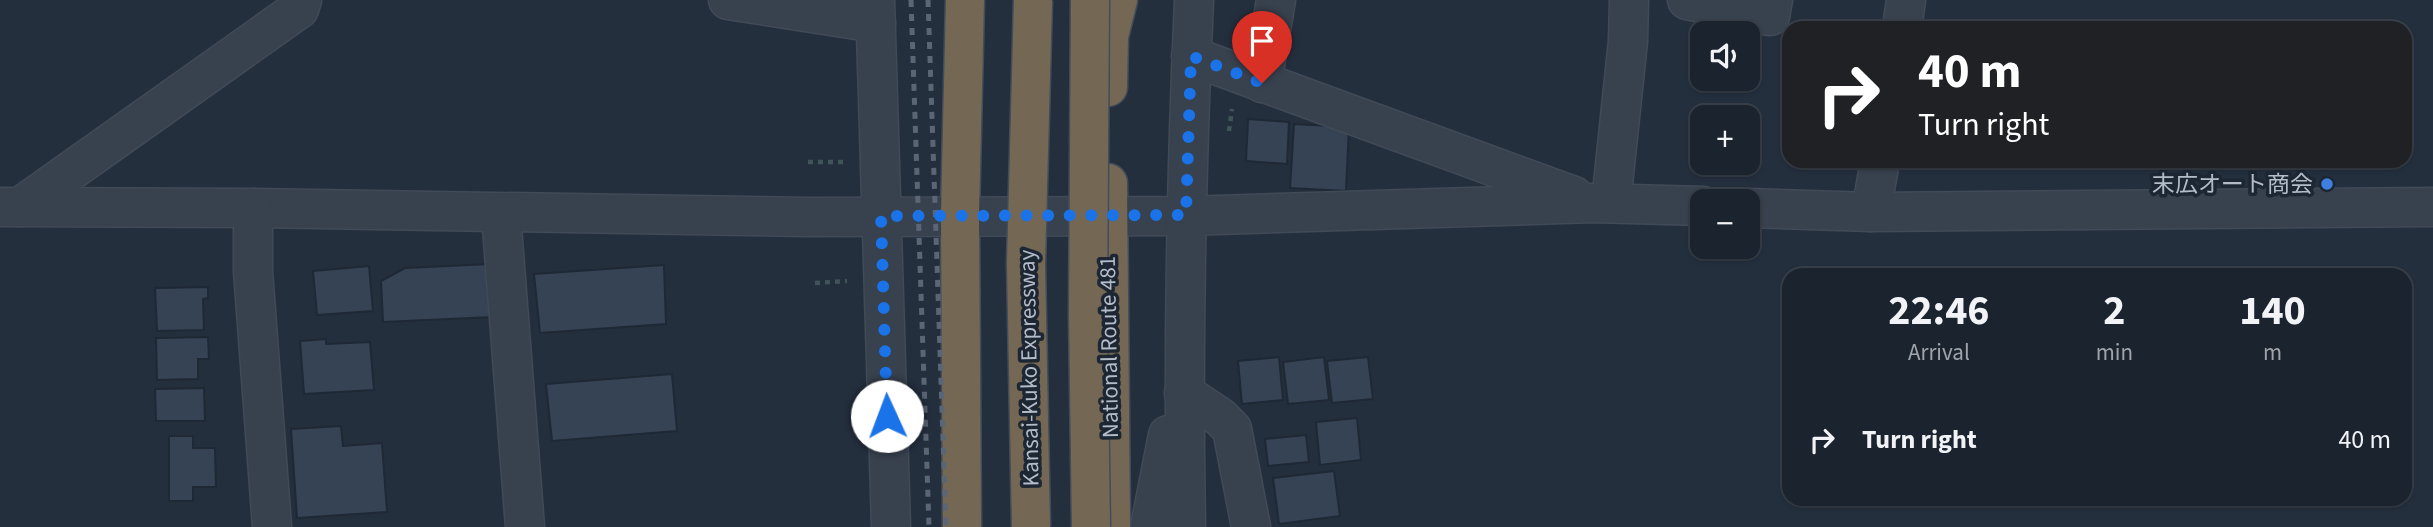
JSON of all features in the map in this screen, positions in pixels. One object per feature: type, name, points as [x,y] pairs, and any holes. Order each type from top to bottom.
[{"type":"highway","points":[[962,527],[960,215],[965,0]]},
{"type":"highway","name":"Kansai-Kuko Expressway","points":[[1031,527],[1026,264],[1032,0]]},
{"type":"highway","points":[[1090,0],[1088,315],[1091,527]]},
{"type":"highway","name":"National Route 481","points":[[1111,527],[1108,215],[1113,12]]},
{"type":"street","points":[[10,207],[299,9],[302,0]]},
{"type":"street","points":[[728,0],[876,12],[891,527]]},
{"type":"street","points":[[1185,527],[1183,375],[1188,278],[1186,215],[1194,0]]},
{"type":"street","points":[[1262,83],[1276,0]]},
{"type":"street","points":[[1602,203],[1628,41],[1629,0]]},
{"type":"street","points":[[1687,0],[1770,16],[1773,0]]},
{"type":"street","points":[[1903,21],[1906,0]]},
{"type":"street","points":[[1191,56],[1602,203]]},
{"type":"street","points":[[1871,212],[1879,168]]},
{"type":"street","points":[[10,207],[881,216],[1186,215],[1602,203],[1690,206]]},
{"type":"street","points":[[1760,208],[1871,212],[2433,207]]},
{"type":"street","points":[[253,208],[253,271],[272,527]]},
{"type":"street","points":[[501,214],[525,527]]},
{"type":"street","points":[[1150,527],[1183,375]]},
{"type":"street","points":[[1183,375],[1232,429],[1251,527]]},
{"type":"building","points":[[1248,119],[1289,122],[1287,164],[1246,161]]},
{"type":"building","points":[[1294,124],[1349,127],[1346,191],[1290,188]]},
{"type":"building","points":[[490,264],[493,317],[383,322],[381,281],[405,268]]},
{"type":"building","points":[[664,265],[666,324],[540,333],[534,274]]},
{"type":"building","points":[[369,266],[373,311],[317,315],[313,271]]},
{"type":"building","points":[[208,287],[208,298],[203,299],[204,330],[157,331],[155,288]]},
{"type":"building","points":[[208,337],[209,359],[198,359],[198,379],[157,380],[156,338]]},
{"type":"building","points":[[326,339],[326,344],[370,342],[374,390],[304,394],[300,341]]},
{"type":"building","points":[[1279,357],[1283,400],[1242,404],[1238,361]]},
{"type":"building","points":[[1324,357],[1329,400],[1288,404],[1283,362]]},
{"type":"building","points":[[1368,357],[1373,399],[1332,403],[1327,361]]},
{"type":"building","points":[[672,374],[677,431],[552,441],[546,384]]},
{"type":"building","points":[[204,388],[205,421],[156,421],[155,389]]},
{"type":"building","points":[[1357,418],[1361,460],[1320,465],[1316,422]]},
{"type":"building","points":[[341,426],[343,446],[382,443],[387,512],[297,518],[291,429]]},
{"type":"building","points":[[1306,435],[1309,462],[1268,466],[1265,439]]},
{"type":"building","points":[[169,436],[193,436],[193,448],[215,448],[216,487],[193,487],[193,501],[169,501]]},
{"type":"building","points":[[1334,471],[1340,516],[1279,524],[1273,478]]},
{"type":"railway","points":[[911,0],[929,527]]},
{"type":"railway","points":[[928,0],[946,527]]},
{"type":"place","name":"末広オート商会","points":[[2327,184]]},
{"type":"route","points":[[887,416],[881,216],[1186,215],[1191,56],[1262,83]]}]
